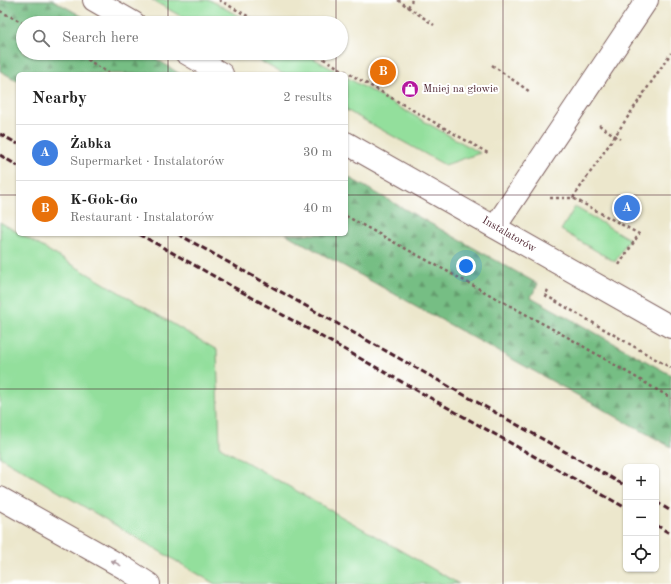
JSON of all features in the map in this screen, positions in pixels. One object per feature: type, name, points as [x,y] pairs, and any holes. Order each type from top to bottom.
[{"type":"street","points":[[94,0],[122,16]]},
{"type":"street","points":[[495,227],[647,0]]},
{"type":"street","points":[[198,60],[219,72]]},
{"type":"street","name":"Instalatorów","points":[[348,144],[671,327]]},
{"type":"street","points":[[0,498],[126,569],[149,584]]},
{"type":"path","points":[[219,0],[248,16]]},
{"type":"path","points":[[398,0],[434,26]]},
{"type":"path","points":[[408,7],[412,0]]},
{"type":"path","points":[[0,11],[16,19]]},
{"type":"path","points":[[573,198],[671,53]]},
{"type":"path","points":[[88,60],[107,72]]},
{"type":"path","points":[[325,60],[346,72]]},
{"type":"path","points":[[492,65],[530,92]]},
{"type":"path","points":[[348,73],[488,153]]},
{"type":"path","points":[[601,127],[620,139]]},
{"type":"path","points":[[544,198],[573,198],[639,234],[616,270]]},
{"type":"path","points":[[348,217],[569,338],[671,398]]},
{"type":"path","points":[[548,290],[545,295],[671,368]]},
{"type":"green space","points":[[0,0],[53,0],[82,16],[16,16],[16,60],[158,60],[177,72],[16,72],[16,80],[0,71]]},
{"type":"green space","points":[[152,0],[210,0],[239,16],[181,16]]},
{"type":"green space","points":[[258,60],[316,60],[337,72],[279,72]]},
{"type":"green space","points":[[348,78],[480,153],[445,165],[348,111]]},
{"type":"green space","points":[[348,177],[538,284],[531,297],[671,375],[671,447],[290,236],[348,236]]},
{"type":"green space","points":[[575,207],[629,239],[615,262],[561,230]]},
{"type":"green space","points":[[0,222],[16,231],[16,236],[24,236],[217,350],[220,447],[459,584],[215,584],[0,457]]},
{"type":"railway","points":[[0,134],[16,143]]},
{"type":"railway","points":[[0,155],[16,165]]},
{"type":"railway","points":[[143,236],[623,506]]},
{"type":"railway","points":[[182,236],[623,484]]},
{"type":"railway","points":[[659,504],[671,511]]},
{"type":"railway","points":[[659,527],[671,534]]},
{"type":"place","name":"K-Gok-Go","points":[[383,72]]},
{"type":"place","name":"Mniej na głowie","points":[[410,89]]},
{"type":"place","name":"Żabka","points":[[627,208]]}]
